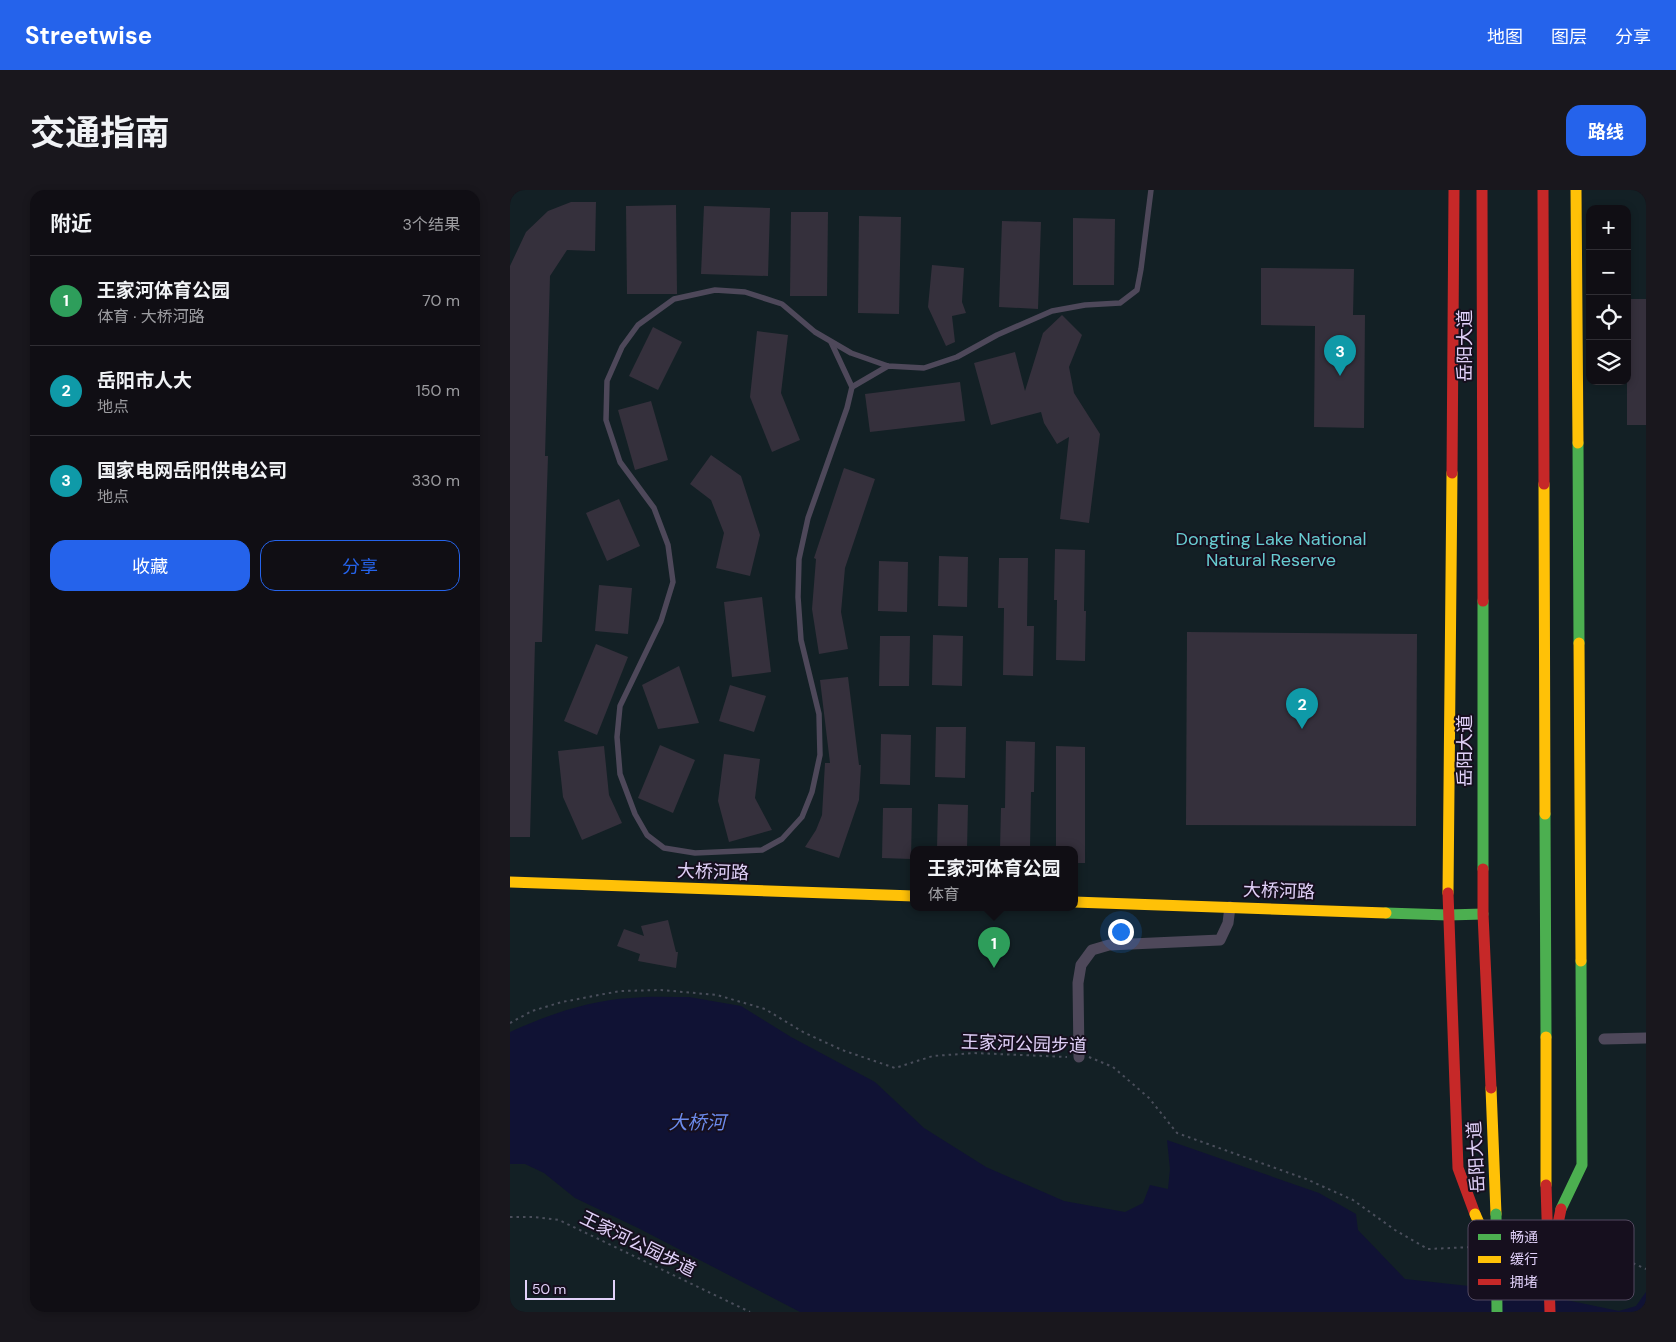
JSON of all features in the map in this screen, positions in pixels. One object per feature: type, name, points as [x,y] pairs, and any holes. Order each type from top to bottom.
[{"type":"main road","points":[[1454,190],[1448,915],[1458,1168],[1478,1220]]},
{"type":"main road","name":"岳阳大道","points":[[1482,190],[1483,914],[1496,1220]]},
{"type":"main road","points":[[1543,190],[1546,1185],[1548,1220]]},
{"type":"main road","points":[[1559,1220],[1561,1209],[1582,1165],[1576,190]]},
{"type":"main road","name":"大桥河路","points":[[510,882],[910,896]]},
{"type":"main road","name":"大桥河路","points":[[1078,902],[1448,915],[1483,914]]},
{"type":"street","points":[[1079,1057],[1078,983],[1082,964],[1092,950],[1109,945],[1220,940],[1228,923],[1230,907]]},
{"type":"street","points":[[1604,1040],[1646,1038]]},
{"type":"lane","points":[[831,342],[852,387],[847,408],[808,518],[799,559],[798,597],[801,640],[819,714],[820,755],[812,792],[802,817],[782,839],[762,850],[695,852],[664,848],[647,835],[634,814],[620,774],[617,737],[620,706],[661,621],[673,582],[668,545],[654,508],[620,462],[606,420],[606,381],[622,347],[638,325],[674,298],[715,290],[745,292],[782,304],[815,332],[851,353],[888,366],[924,368],[957,357],[997,335],[1052,311],[1085,304],[1120,303],[1137,290],[1151,190]]},
{"type":"lane","points":[[852,387],[888,366]]},
{"type":"path","name":"王家河公园步道","points":[[510,1024],[532,1011],[562,1002],[620,992],[661,990],[717,994],[765,1009],[802,1032],[842,1050],[895,1068],[933,1056],[974,1053],[1044,1057],[1089,1057],[1113,1066],[1149,1098],[1177,1133],[1306,1179],[1353,1200],[1395,1230],[1428,1249],[1468,1247]]},
{"type":"path","name":"王家河公园步道","points":[[510,1217],[559,1220],[750,1312]]},
{"type":"path","points":[[1634,1264],[1646,1269]]},
{"type":"green space","name":"Dongting Lake National Natural Reserve","points":[[510,190],[1646,190],[1646,1312],[510,1312]]},
{"type":"water","name":"大桥河","points":[[689,997],[741,1006],[791,1037],[875,1082],[924,1128],[986,1167],[1064,1201],[1125,1212],[1143,1203],[1150,1185],[1168,1189],[1170,1169],[1167,1140],[1319,1193],[1356,1214],[1358,1230],[1405,1279],[1468,1286],[1468,1300],[1566,1300],[1619,1311],[1636,1306],[1646,1292],[1646,1312],[800,1312],[638,1228],[575,1198],[544,1173],[525,1164],[510,1164],[510,1032],[554,1014],[584,1005],[616,999]]},
{"type":"building","points":[[571,202],[596,202],[595,251],[567,250],[550,276],[545,456],[548,456],[542,642],[535,642],[530,837],[510,837],[510,266],[526,232],[548,211]]},
{"type":"building","points":[[676,205],[677,294],[627,294],[626,206]]},
{"type":"building","points":[[704,206],[770,208],[768,276],[701,274]]},
{"type":"building","points":[[791,212],[828,212],[827,296],[790,296]]},
{"type":"building","points":[[859,216],[901,217],[899,314],[858,313]]},
{"type":"building","points":[[1073,218],[1115,219],[1114,285],[1073,285]]},
{"type":"building","points":[[1002,221],[1041,222],[1038,309],[999,307]]},
{"type":"building","points":[[932,265],[964,268],[962,302],[966,313],[952,316],[955,342],[946,346],[928,307]]},
{"type":"building","points":[[1261,268],[1354,269],[1353,315],[1365,315],[1364,428],[1314,427],[1315,326],[1261,325]]},
{"type":"building","points":[[1631,299],[1646,299],[1646,425],[1627,425],[1627,385],[1631,385]]},
{"type":"building","points":[[1062,315],[1082,335],[1069,367],[1074,393],[1100,434],[1089,523],[1060,519],[1069,437],[1057,444],[1044,423],[1041,412],[991,425],[974,363],[1015,352],[1025,391],[1043,333]]},
{"type":"building","points":[[653,327],[682,342],[658,390],[629,376]]},
{"type":"building","points":[[757,331],[788,335],[781,393],[800,440],[772,452],[750,397]]},
{"type":"building","points":[[960,382],[965,421],[870,432],[865,394]]},
{"type":"building","points":[[651,401],[668,460],[635,470],[618,410]]},
{"type":"building","points":[[711,455],[741,476],[760,535],[750,576],[716,568],[724,533],[711,500],[690,484]]},
{"type":"building","points":[[844,468],[875,479],[845,568],[841,612],[848,649],[819,654],[812,609],[816,559],[814,558]]},
{"type":"building","points":[[619,499],[640,546],[607,561],[586,513]]},
{"type":"building","points":[[1055,549],[1085,550],[1085,661],[1056,660],[1057,600],[1054,600]]},
{"type":"building","points":[[939,556],[968,557],[967,607],[938,606]]},
{"type":"building","points":[[999,558],[1028,558],[1027,626],[1034,626],[1033,676],[1003,675],[1004,608],[998,608]]},
{"type":"building","points":[[879,561],[908,562],[907,612],[878,611]]},
{"type":"building","points":[[599,585],[632,588],[628,634],[595,631]]},
{"type":"building","points":[[762,597],[771,672],[732,677],[724,602]]},
{"type":"building","points":[[1187,632],[1417,634],[1416,826],[1186,825]]},
{"type":"building","points":[[933,635],[963,636],[962,686],[932,685]]},
{"type":"building","points":[[880,636],[910,636],[909,686],[879,686]]},
{"type":"building","points":[[596,644],[628,657],[597,735],[564,721]]},
{"type":"building","points":[[679,666],[699,723],[658,729],[642,685]]},
{"type":"building","points":[[848,677],[859,765],[861,765],[859,800],[839,858],[805,847],[816,830],[822,815],[825,763],[830,763],[820,680]]},
{"type":"building","points":[[730,685],[766,696],[754,732],[719,721]]},
{"type":"building","points":[[936,727],[966,727],[965,778],[935,777]]},
{"type":"building","points":[[881,734],[911,735],[910,785],[880,784]]},
{"type":"building","points":[[1006,741],[1035,742],[1034,792],[1031,792],[1030,846],[1000,846],[1001,808],[1005,808]]},
{"type":"building","points":[[660,745],[695,760],[673,813],[638,798]]},
{"type":"building","points":[[604,746],[609,795],[622,823],[582,840],[563,797],[558,751]]},
{"type":"building","points":[[1056,746],[1085,747],[1085,863],[1078,863],[1078,846],[1056,846]]},
{"type":"building","points":[[724,754],[760,759],[755,798],[772,830],[729,842],[718,801]]},
{"type":"building","points":[[938,804],[968,805],[967,846],[937,846]]},
{"type":"building","points":[[883,808],[912,808],[910,859],[882,858]]},
{"type":"building","points":[[668,920],[676,952],[678,952],[676,968],[638,961],[640,954],[617,946],[624,929],[644,936],[641,926]]},
{"type":"traffic: fast","points":[[1578,443],[1579,643]]},
{"type":"traffic: fast","points":[[1483,601],[1483,869]]},
{"type":"traffic: fast","points":[[1545,814],[1546,1037]]},
{"type":"traffic: fast","points":[[1386,913],[1483,914]]},
{"type":"traffic: fast","points":[[1561,1209],[1582,1165],[1581,961]]},
{"type":"traffic: fast","points":[[1496,1214],[1496,1220]]},
{"type":"traffic: fast","points":[[1497,1300],[1497,1312]]},
{"type":"traffic: slow","points":[[1576,190],[1578,443]]},
{"type":"traffic: slow","points":[[1448,893],[1452,473]]},
{"type":"traffic: slow","points":[[1544,484],[1545,814]]},
{"type":"traffic: slow","points":[[1579,643],[1581,961]]},
{"type":"traffic: slow","points":[[510,882],[910,896]]},
{"type":"traffic: slow","points":[[1078,902],[1386,913]]},
{"type":"traffic: slow","points":[[1546,1037],[1546,1185]]},
{"type":"traffic: slow","points":[[1491,1088],[1496,1214]]},
{"type":"traffic: slow","points":[[1475,1214],[1478,1220]]},
{"type":"traffic: jam","points":[[1452,473],[1454,190]]},
{"type":"traffic: jam","points":[[1482,190],[1483,601]]},
{"type":"traffic: jam","points":[[1543,190],[1544,484]]},
{"type":"traffic: jam","points":[[1483,869],[1483,914],[1491,1088]]},
{"type":"traffic: jam","points":[[1448,893],[1458,1168],[1475,1214]]},
{"type":"traffic: jam","points":[[1546,1185],[1547,1220]]},
{"type":"traffic: jam","points":[[1559,1220],[1561,1209]]},
{"type":"traffic: jam","points":[[1550,1300],[1550,1312]]},
{"type":"place","name":"国家电网岳阳供电公司","points":[[1340,376]]},
{"type":"place","name":"岳阳市人大","points":[[1302,729]]},
{"type":"place","name":"王家河体育公园","points":[[994,968]]}]
